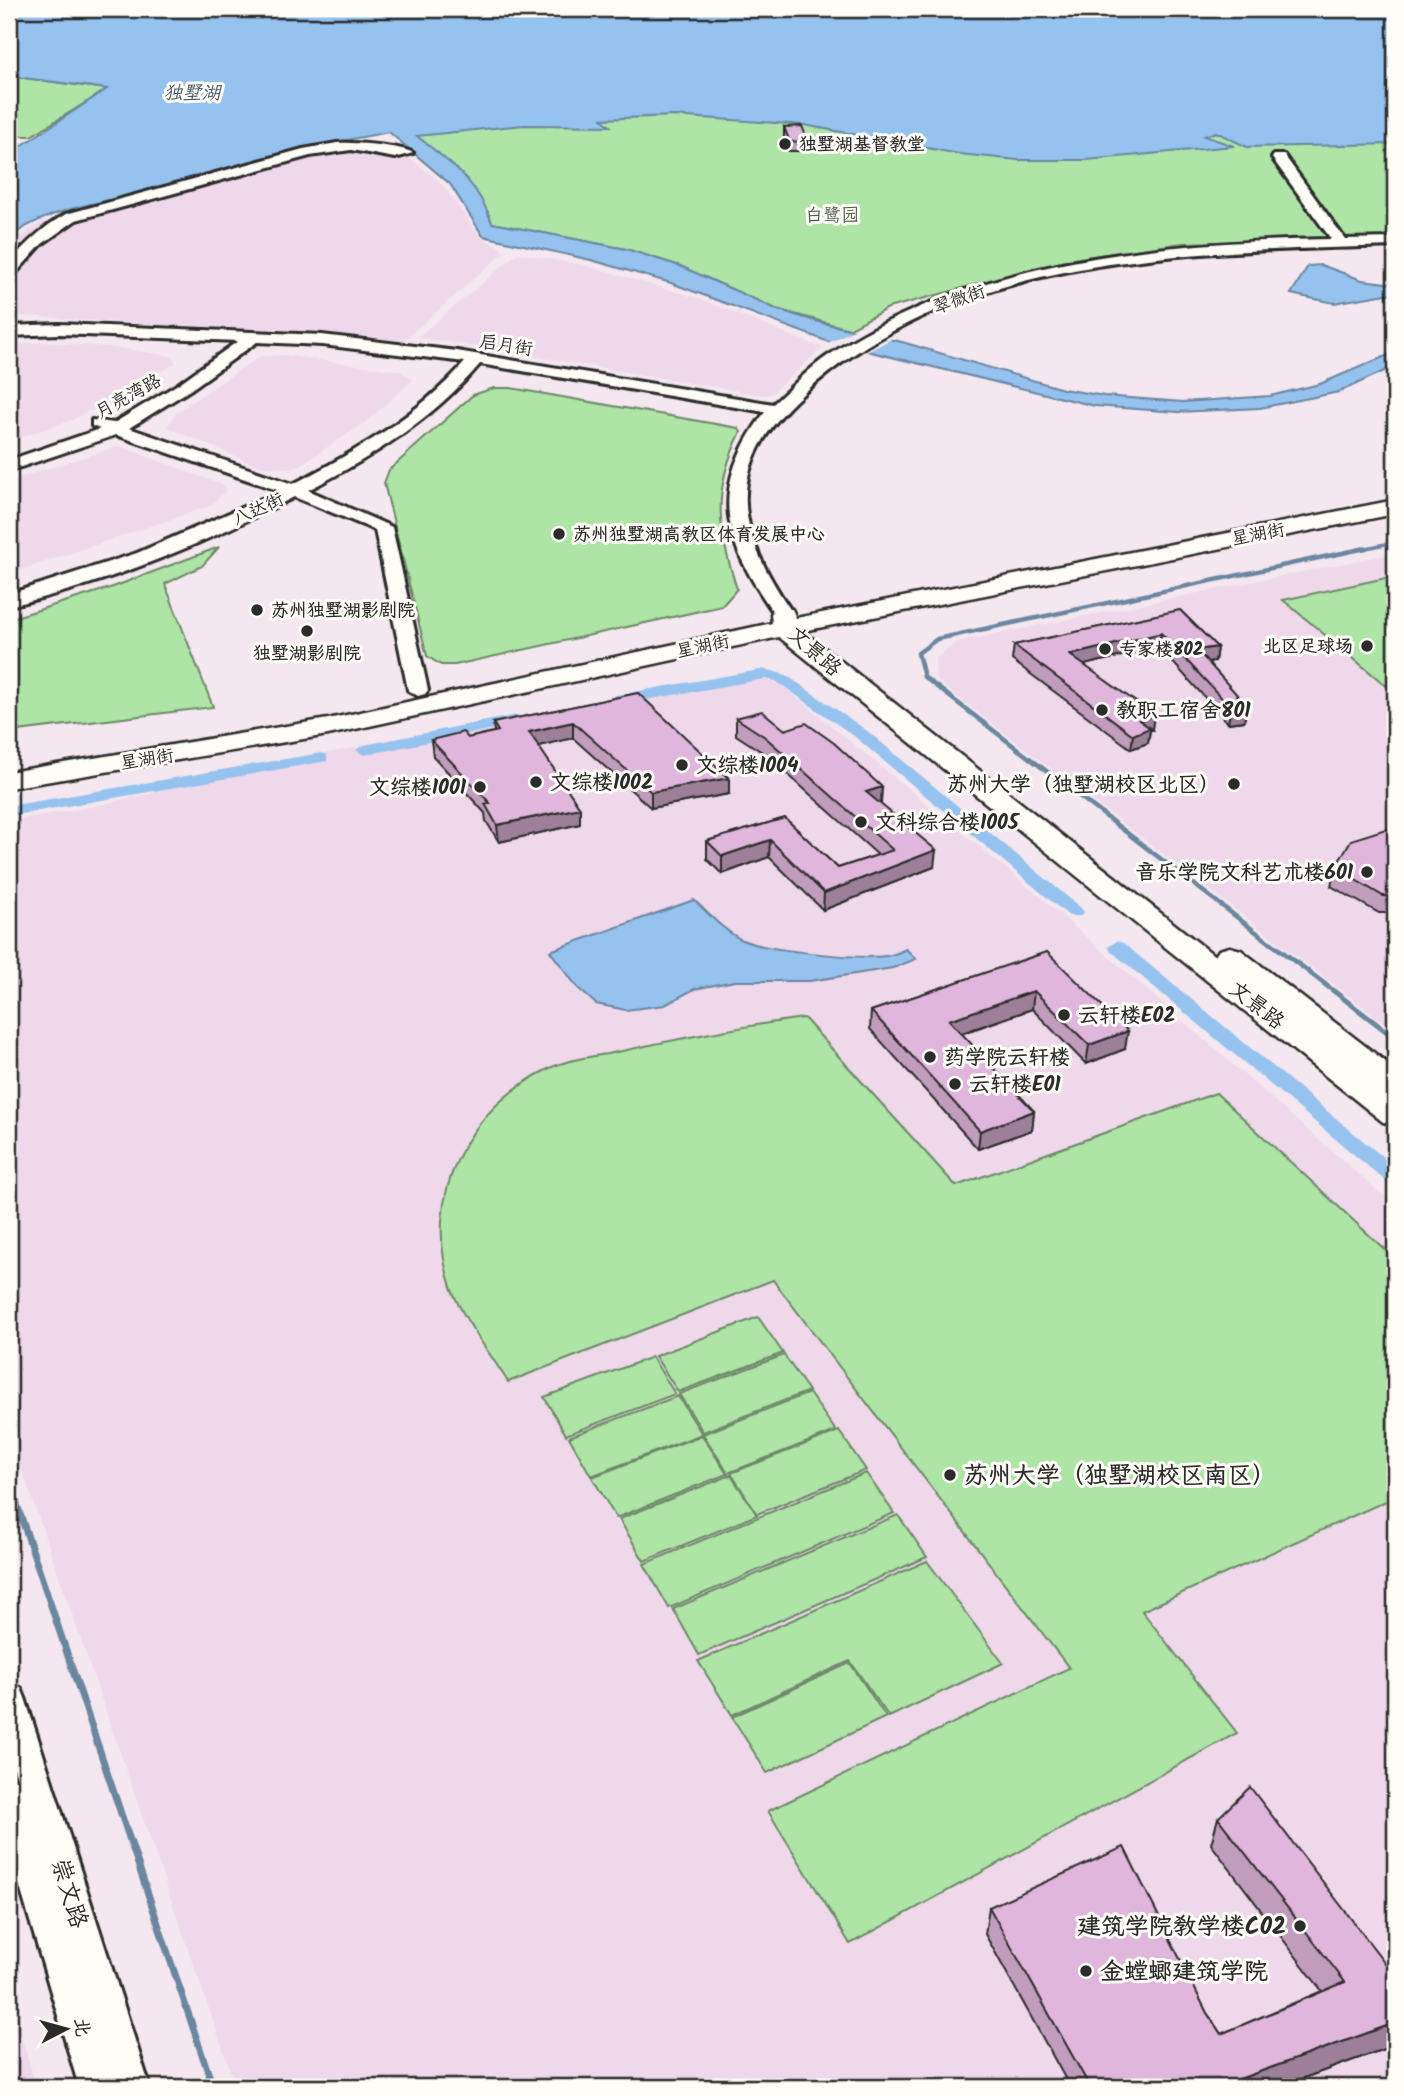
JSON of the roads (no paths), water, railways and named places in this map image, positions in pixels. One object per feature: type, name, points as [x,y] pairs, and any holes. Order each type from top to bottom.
[{"type":"main road","name":"星湖街","points":[[9,780],[328,727],[791,621],[1395,490]]},
{"type":"main road","name":"星湖街","points":[[9,760],[418,690],[1395,506]]},
{"type":"main road","name":"文景路","points":[[791,621],[1395,1085]]},
{"type":"main road","name":"文景路","points":[[791,621],[1395,1114]]},
{"type":"street","points":[[9,272],[29,248],[55,225],[71,217],[318,150],[360,147],[395,155],[406,153]]},
{"type":"street","points":[[1279,158],[1340,242]]},
{"type":"street","name":"翠微街","points":[[791,621],[749,561],[736,511],[741,464],[770,416],[805,380],[845,351],[875,333],[972,293],[1084,265],[1208,248],[1395,242]]},
{"type":"street","name":"启月街","points":[[9,331],[59,329],[227,337],[461,364],[770,416]]},
{"type":"street","name":"月亮湾路","points":[[9,456],[98,422],[165,385],[227,337]]},
{"type":"street","name":"月亮湾路","points":[[9,466],[116,429],[184,387],[249,340]]},
{"type":"street","name":"八达街","points":[[9,587],[143,545],[206,520],[328,460],[461,364]]},
{"type":"street","name":"八达街","points":[[9,600],[159,552],[295,492],[387,436],[461,364]]},
{"type":"street","points":[[98,422],[277,484],[383,527],[418,690]]},
{"type":"street","name":"崇文路","points":[[9,1698],[131,2087]]},
{"type":"street","name":"崇文路","points":[[9,1793],[98,2087]]},
{"type":"water","name":"独墅湖","points":[[9,9],[1395,9],[1395,144],[1247,147],[1216,132],[1204,136],[1234,146],[1086,160],[1018,160],[959,154],[804,125],[673,116],[602,119],[610,126],[524,125],[417,136],[452,164],[471,184],[492,223],[626,249],[680,266],[776,309],[1063,389],[1104,396],[1183,402],[1270,396],[1320,384],[1395,352],[1395,366],[1339,392],[1260,408],[1178,412],[1095,406],[829,342],[671,283],[591,260],[483,236],[450,184],[389,132],[293,150],[129,196],[93,203],[30,224],[9,238],[9,154],[107,89],[9,76]]},
{"type":"water","points":[[1321,265],[1362,280],[1393,284],[1393,293],[1334,303],[1291,294],[1308,266]]},
{"type":"water","points":[[694,900],[727,931],[752,943],[860,957],[891,955],[906,949],[916,959],[893,968],[810,981],[735,981],[694,989],[665,1005],[626,1010],[596,1004],[578,988],[550,951]]},
{"type":"waterway","points":[[1357,550],[1395,542]]},
{"type":"waterway","points":[[1273,945],[924,677],[918,653],[937,639],[1366,548]]},
{"type":"waterway","points":[[616,700],[765,674],[781,678],[860,733],[1075,912]]},
{"type":"waterway","points":[[364,750],[517,720]]},
{"type":"waterway","points":[[9,811],[321,758]]},
{"type":"waterway","points":[[1271,943],[1395,1038]]},
{"type":"waterway","points":[[1117,947],[1395,1178]]},
{"type":"waterway","points":[[9,1481],[213,2087]]},
{"type":"place","name":"独墅湖基督教堂","points":[[785,144]]},
{"type":"place","name":"苏州独墅湖高教区体育发展中心","points":[[559,534]]},
{"type":"place","name":"苏州独墅湖影剧院","points":[[257,610]]},
{"type":"place","name":"独墅湖影剧院","points":[[307,631]]},
{"type":"place","name":"北区足球场","points":[[1367,646]]},
{"type":"place","name":"专家楼802","points":[[1105,649]]},
{"type":"place","name":"教职工宿舍801","points":[[1102,710]]},
{"type":"place","name":"文综楼1004","points":[[682,765]]},
{"type":"place","name":"文综楼1002","points":[[536,782]]},
{"type":"place","name":"苏州大学（独墅湖校区北区）","points":[[1234,784]]},
{"type":"place","name":"文综楼1001","points":[[480,787]]},
{"type":"place","name":"文科综合楼1005","points":[[861,822]]},
{"type":"place","name":"音乐学院文科艺术楼601","points":[[1367,872]]},
{"type":"place","name":"云轩楼E02","points":[[1064,1015]]},
{"type":"place","name":"药学院云轩楼","points":[[930,1057]]},
{"type":"place","name":"云轩楼E01","points":[[955,1084]]},
{"type":"place","name":"苏州大学（独墅湖校区南区）","points":[[950,1475]]},
{"type":"place","name":"建筑学院教学楼C02","points":[[1300,1926]]},
{"type":"place","name":"金螳螂建筑学院","points":[[1086,1971]]},
{"type":"park label","name":"白鹭园","points":[[832,215]]}]
